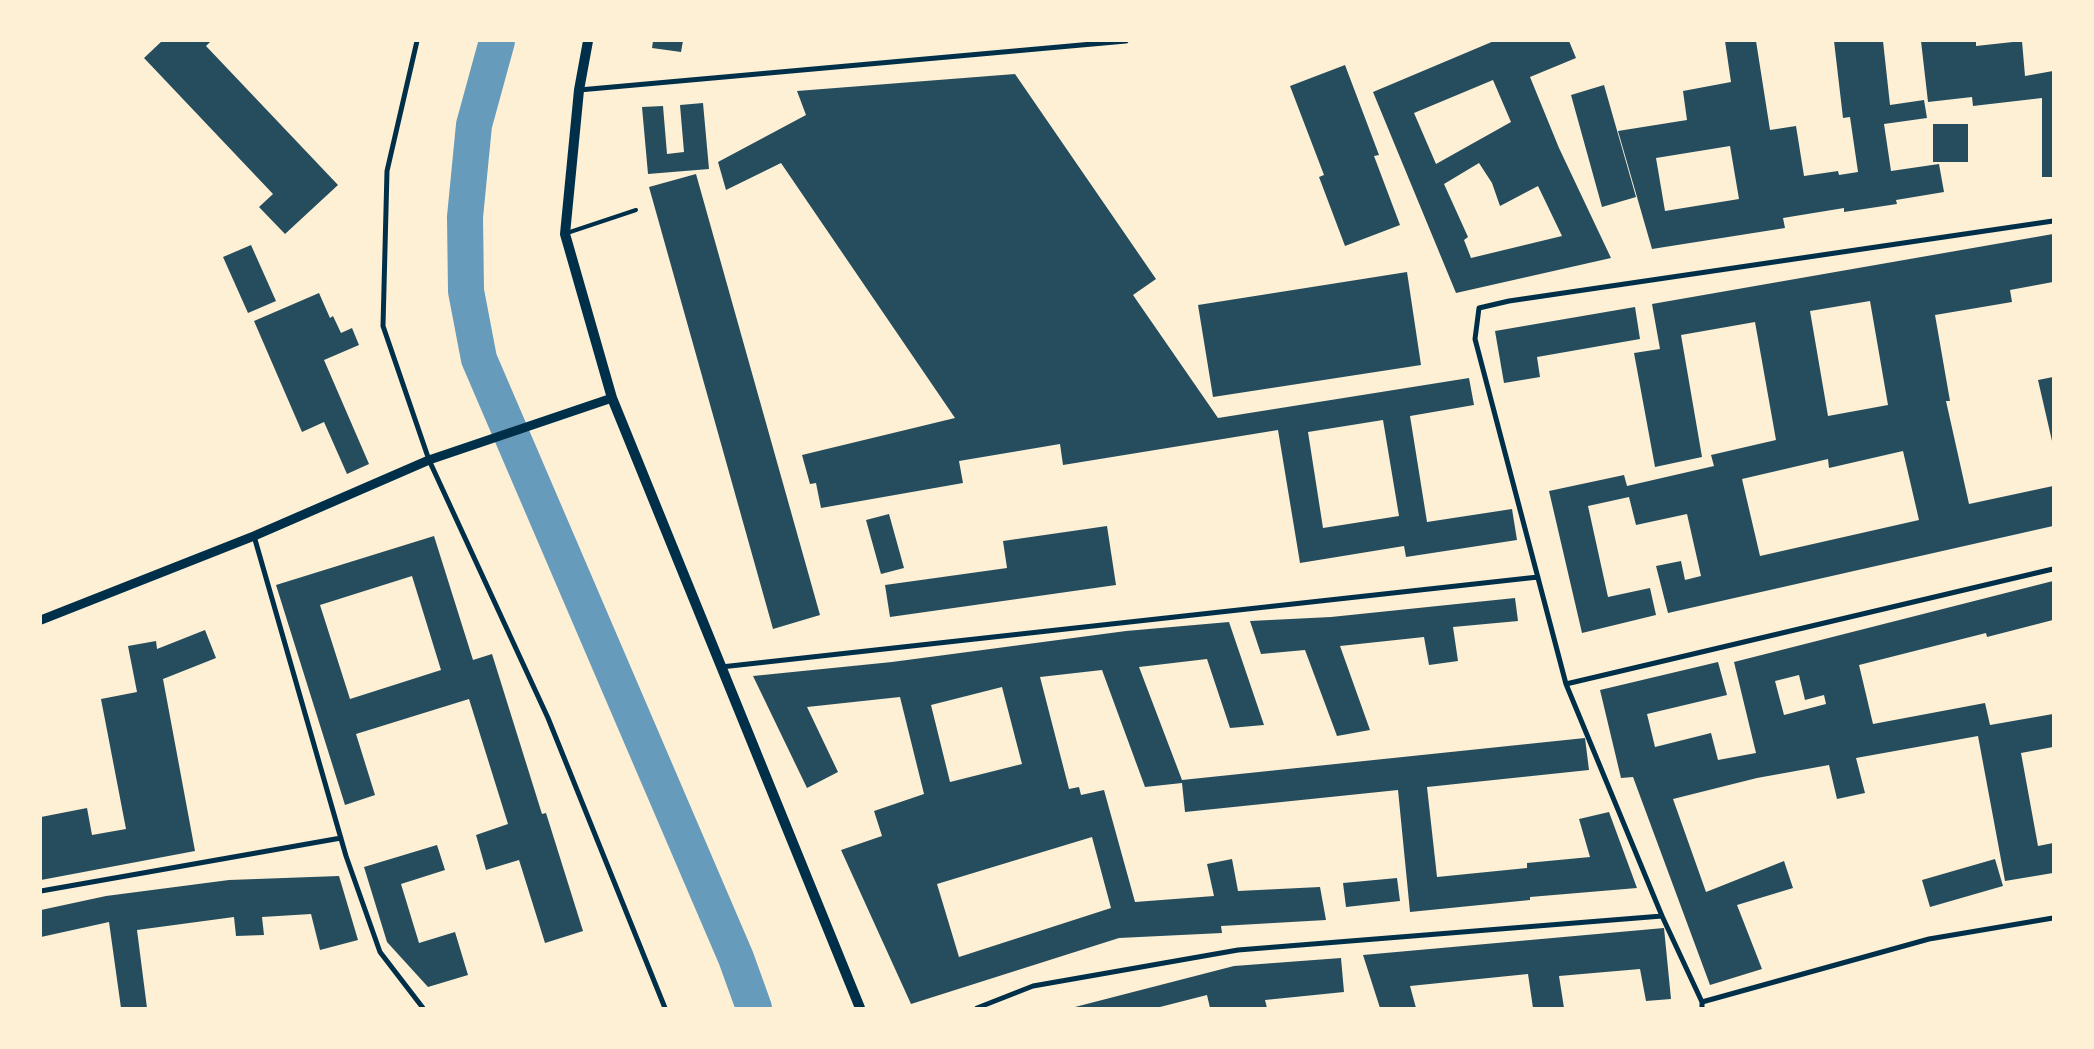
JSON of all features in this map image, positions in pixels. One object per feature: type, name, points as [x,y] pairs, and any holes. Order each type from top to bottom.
[{"type":"main road","points":[[588,41],[579,90],[564,234],[612,398],[860,1008]]},
{"type":"street","points":[[417,41],[387,171],[383,326],[429,460],[548,718],[665,1008]]},
{"type":"street","points":[[579,90],[1126,41]]},
{"type":"street","points":[[2053,221],[1529,298],[1479,308],[1475,339],[1566,684],[1662,916],[1702,1005],[1929,939],[2053,918]]},
{"type":"street","points":[[41,620],[254,536],[429,460],[612,398]]},
{"type":"street","points":[[254,536],[341,838],[380,952],[423,1008]]},
{"type":"street","points":[[1566,684],[2053,569]]},
{"type":"street","points":[[720,667],[1538,577]]},
{"type":"street","points":[[41,891],[341,838]]},
{"type":"street","points":[[977,1008],[1033,986],[1238,950],[1662,916]]},
{"type":"lane","points":[[564,234],[636,210]]},
{"type":"building","points":[[162,41],[211,41],[206,46],[338,185],[285,234],[259,207],[273,194],[144,58]]},
{"type":"building","points":[[653,41],[683,41],[681,52],[652,48]]},
{"type":"building","points":[[1494,41],[1569,41],[1576,58],[1530,77],[1559,148],[1611,258],[1456,293],[1373,92]],"holes":[[[1493,80],[1511,122],[1436,164],[1414,113]],[[1479,163],[1492,183],[1500,206],[1538,186],[1562,236],[1471,258],[1464,240],[1468,237],[1444,184]]]},
{"type":"building","points":[[1725,41],[1756,41],[1770,130],[1796,126],[1804,176],[1838,171],[1839,175],[1858,172],[1850,117],[1843,118],[1834,41],[1883,41],[1890,105],[1924,100],[1927,118],[1884,124],[1891,171],[1939,164],[1944,192],[1896,200],[1897,204],[1844,212],[1844,208],[1783,218],[1785,228],[1652,249],[1618,131],[1687,120],[1683,91],[1731,82]],"holes":[[[1730,146],[1739,199],[1665,211],[1656,158]]]},
{"type":"building","points":[[1921,41],[1976,41],[1976,46],[2022,41],[2025,76],[2053,71],[2053,177],[2042,177],[2042,98],[1973,106],[1972,97],[1928,102]]},
{"type":"building","points":[[1345,65],[1379,155],[1374,156],[1400,225],[1345,246],[1319,177],[1324,175],[1290,86]]},
{"type":"building","points":[[1015,74],[1156,279],[1133,295],[1218,418],[1469,378],[1474,405],[1410,416],[1427,522],[1512,509],[1517,540],[1406,557],[1404,546],[1300,563],[1278,430],[1063,465],[1060,444],[959,461],[963,483],[821,508],[816,483],[810,484],[802,455],[955,418],[781,163],[726,190],[718,162],[806,115],[797,91]],"holes":[[[1383,420],[1399,516],[1323,528],[1308,432]]]},
{"type":"building","points":[[1604,85],[1636,197],[1602,207],[1571,95]]},
{"type":"building","points":[[703,103],[709,169],[648,174],[642,107],[663,106],[667,154],[684,152],[680,105]]},
{"type":"building","points":[[1933,124],[1968,124],[1968,162],[1933,162]]},
{"type":"building","points":[[696,174],[820,615],[773,629],[649,187]]},
{"type":"building","points":[[2053,234],[2053,282],[2010,290],[2012,302],[1935,315],[1950,401],[1946,401],[1969,504],[2053,486],[2053,526],[1668,613],[1656,566],[1681,561],[1685,580],[1701,576],[1687,514],[1636,525],[1629,497],[1588,506],[1608,597],[1650,588],[1656,615],[1582,633],[1549,491],[1624,475],[1627,486],[1714,466],[1711,455],[1776,440],[1755,322],[1681,335],[1702,457],[1655,467],[1634,353],[1660,349],[1652,304]],"holes":[[[1870,301],[1888,405],[1828,416],[1810,311]],[[1903,451],[1919,520],[1760,556],[1742,479],[1828,459],[1829,468]]]},
{"type":"building","points":[[251,245],[276,301],[248,313],[223,257]]},
{"type":"building","points":[[1407,272],[1421,365],[1213,397],[1198,305]]},
{"type":"building","points":[[319,293],[330,318],[333,316],[341,333],[352,328],[359,345],[324,360],[369,464],[347,474],[324,422],[302,432],[254,321]]},
{"type":"building","points":[[1635,307],[1640,339],[1537,357],[1540,377],[1504,383],[1495,331]]},
{"type":"building","points":[[2053,377],[2053,441],[2052,441],[2038,380]]},
{"type":"building","points":[[889,514],[904,568],[881,574],[866,520]]},
{"type":"building","points":[[1107,526],[1116,585],[890,617],[885,585],[1007,568],[1003,541]]},
{"type":"building","points":[[434,536],[473,660],[492,654],[542,814],[546,813],[583,931],[545,943],[519,860],[486,870],[476,835],[508,824],[469,699],[356,734],[375,795],[345,805],[276,585]],"holes":[[[412,576],[441,670],[350,699],[320,605]]]},
{"type":"building","points":[[2053,581],[2053,620],[1987,637],[1986,633],[1859,665],[1873,724],[1985,703],[1990,725],[2053,714],[2053,747],[2021,753],[2038,846],[2053,843],[2053,873],[2005,881],[1978,736],[1856,758],[1865,793],[1837,799],[1829,765],[1757,778],[1673,799],[1706,892],[1784,861],[1793,888],[1737,905],[1762,969],[1710,985],[1633,777],[1621,778],[1600,690],[1718,662],[1727,695],[1647,714],[1655,747],[1711,733],[1718,760],[1756,753],[1734,662]],"holes":[[[1799,675],[1805,700],[1824,695],[1826,704],[1784,715],[1775,681]]]},
{"type":"building","points":[[1515,598],[1518,621],[1453,627],[1458,661],[1429,665],[1424,637],[1340,646],[1370,730],[1337,736],[1305,650],[1261,654],[1250,621],[1331,617]]},
{"type":"building","points":[[1229,622],[1264,725],[1230,728],[1207,659],[1139,667],[1182,780],[1585,738],[1589,770],[1427,787],[1437,877],[1527,868],[1527,863],[1590,857],[1579,819],[1609,812],[1637,888],[1530,897],[1530,900],[1410,912],[1398,790],[1185,812],[1182,783],[1145,787],[1102,670],[1040,677],[1069,789],[1079,787],[1081,795],[1104,790],[1135,902],[1214,896],[1207,864],[1232,859],[1238,891],[1320,887],[1326,920],[1221,926],[1222,933],[1119,938],[911,1004],[841,850],[882,836],[874,811],[924,794],[900,697],[807,707],[838,772],[807,788],[753,676],[892,662],[1126,631]],"holes":[[[1002,687],[1022,764],[950,782],[931,705]],[[1092,837],[1111,908],[959,957],[937,884]]]},
{"type":"building","points":[[205,630],[216,658],[163,679],[195,851],[41,880],[41,817],[87,808],[92,835],[126,829],[101,699],[137,692],[128,646],[156,641],[157,649]]},
{"type":"building","points":[[437,845],[445,870],[401,884],[419,943],[455,932],[468,975],[428,987],[387,942],[364,867]]},
{"type":"building","points":[[1995,859],[2003,886],[1930,907],[1922,880]]},
{"type":"building","points":[[339,876],[358,940],[320,950],[311,914],[262,917],[264,935],[236,936],[234,917],[137,930],[147,1008],[121,1008],[109,922],[41,937],[41,910],[106,896],[229,880]]},
{"type":"building","points":[[1397,878],[1400,901],[1346,907],[1343,883]]},
{"type":"building","points":[[1664,928],[1671,999],[1646,1001],[1640,969],[1559,976],[1564,1008],[1533,1008],[1528,974],[1410,986],[1416,1008],[1380,1008],[1363,955]]},
{"type":"building","points":[[1341,958],[1344,992],[1265,1000],[1267,1008],[1210,1008],[1207,995],[1156,1008],[1071,1008],[1234,966]]},
{"type":"waterway","points":[[497,41],[474,125],[465,217],[466,291],[479,359],[736,958],[754,1008]]}]
